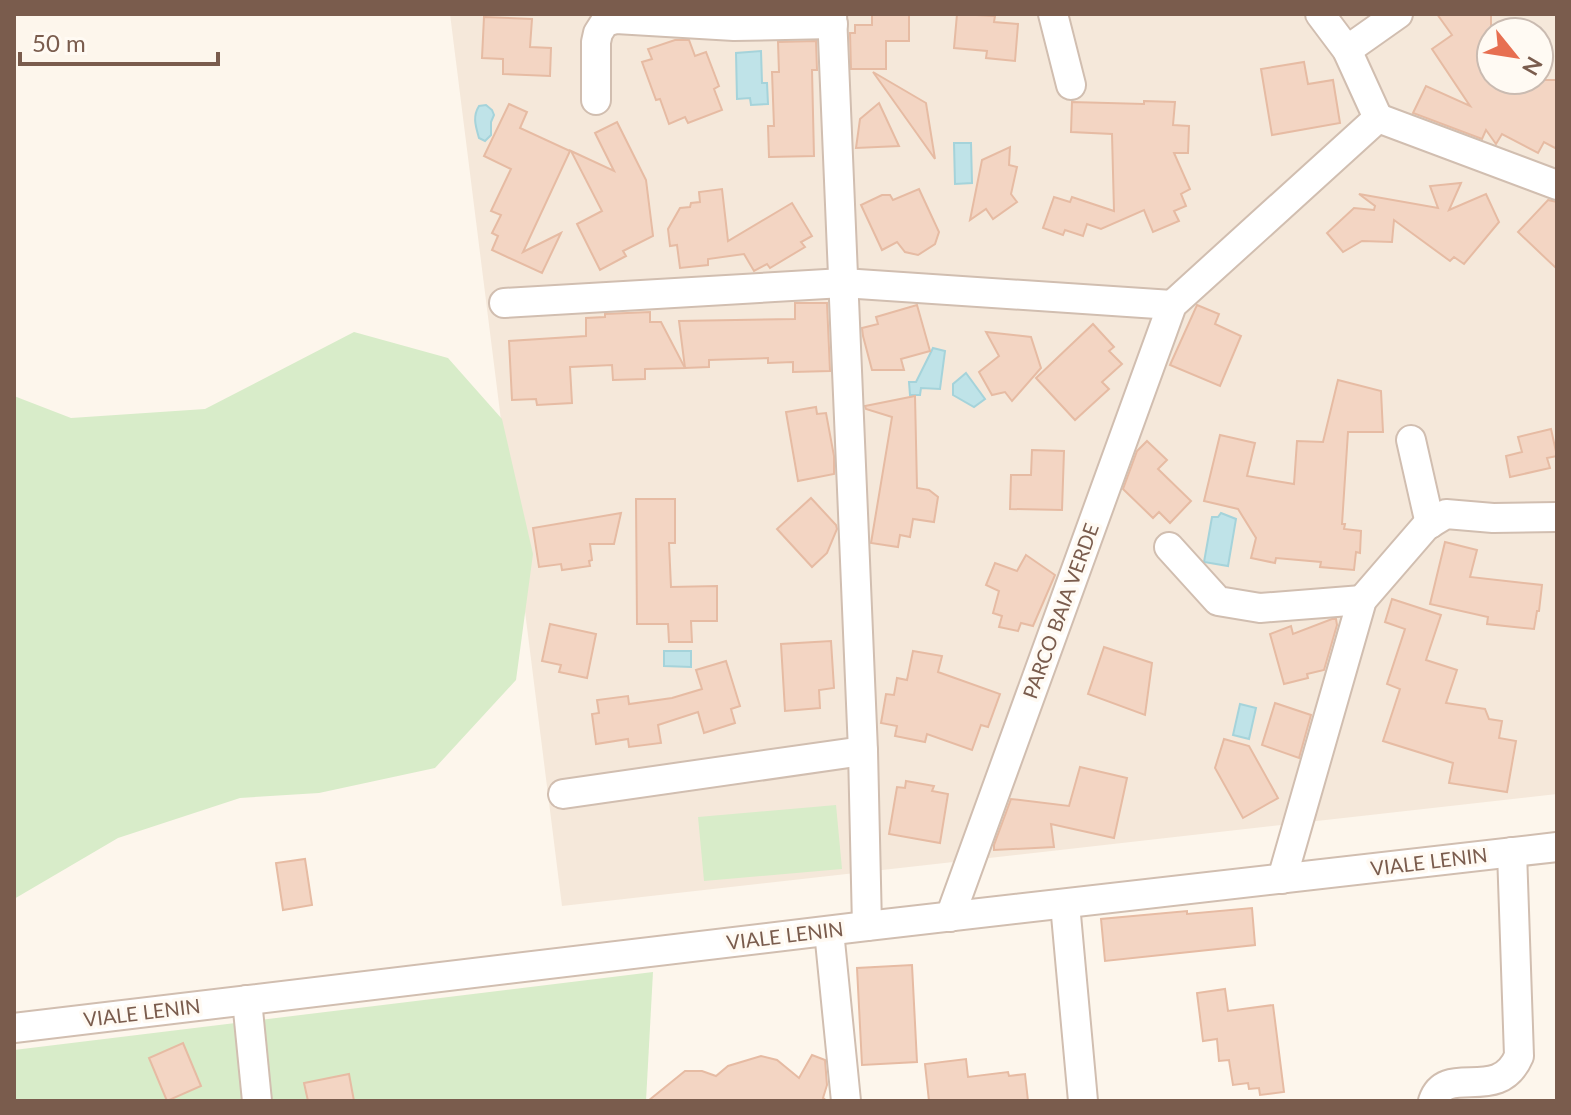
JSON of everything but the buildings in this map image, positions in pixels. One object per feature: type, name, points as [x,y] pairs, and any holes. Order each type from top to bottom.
[{"type":"street","points":[[1053,14],[1071,85]]},
{"type":"street","points":[[1320,14],[1347,50],[1378,118],[1557,185]]},
{"type":"street","points":[[1347,50],[1398,14]]},
{"type":"street","points":[[596,100],[596,42],[605,22],[616,19],[734,26],[833,19],[863,751],[867,926]]},
{"type":"street","name":"PARCO BAIA VERDE","points":[[950,917],[1172,305],[1378,118]]},
{"type":"street","points":[[504,303],[843,283],[1172,305]]},
{"type":"street","points":[[1411,440],[1430,524]]},
{"type":"street","points":[[1282,879],[1362,600],[1430,524],[1446,514],[1493,518],[1557,517]]},
{"type":"street","points":[[1169,547],[1218,601],[1260,608],[1362,600]]},
{"type":"street","points":[[563,794],[863,751]]},
{"type":"street","name":"VIALE LENIN","points":[[14,1028],[1557,847]]},
{"type":"street","points":[[1433,1101],[1437,1091],[1445,1085],[1502,1078],[1511,1071],[1519,1056],[1512,852]]},
{"type":"street","points":[[1065,904],[1083,1101]]},
{"type":"street","points":[[829,931],[846,1101]]},
{"type":"street","points":[[247,1000],[257,1101]]},
{"type":"shaded area","points":[[450,14],[1557,14],[1557,794],[562,906]]},
{"type":"green space","points":[[354,332],[448,358],[502,419],[533,554],[516,680],[435,768],[319,793],[240,798],[118,838],[14,899],[14,396],[71,418],[205,409]]},
{"type":"green space","points":[[836,805],[842,869],[704,881],[698,817]]},
{"type":"green space","points":[[653,972],[646,1101],[14,1101],[14,1050]]},
{"type":"water","points":[[761,51],[762,83],[767,83],[768,104],[751,105],[750,98],[737,99],[736,53]]},
{"type":"water","points":[[486,105],[494,115],[491,135],[485,141],[479,138],[475,118],[479,106]]},
{"type":"water","points":[[954,143],[971,143],[972,183],[955,184]]},
{"type":"water","points":[[933,348],[945,351],[940,389],[921,388],[920,395],[910,395],[909,382],[916,382]]},
{"type":"water","points":[[966,373],[985,399],[974,407],[953,395],[953,384]]},
{"type":"water","points":[[1221,513],[1236,519],[1228,566],[1204,562],[1212,517],[1218,517]]},
{"type":"water","points":[[664,651],[691,651],[691,667],[664,666]]},
{"type":"water","points":[[1240,704],[1256,708],[1249,739],[1233,735]]}]
